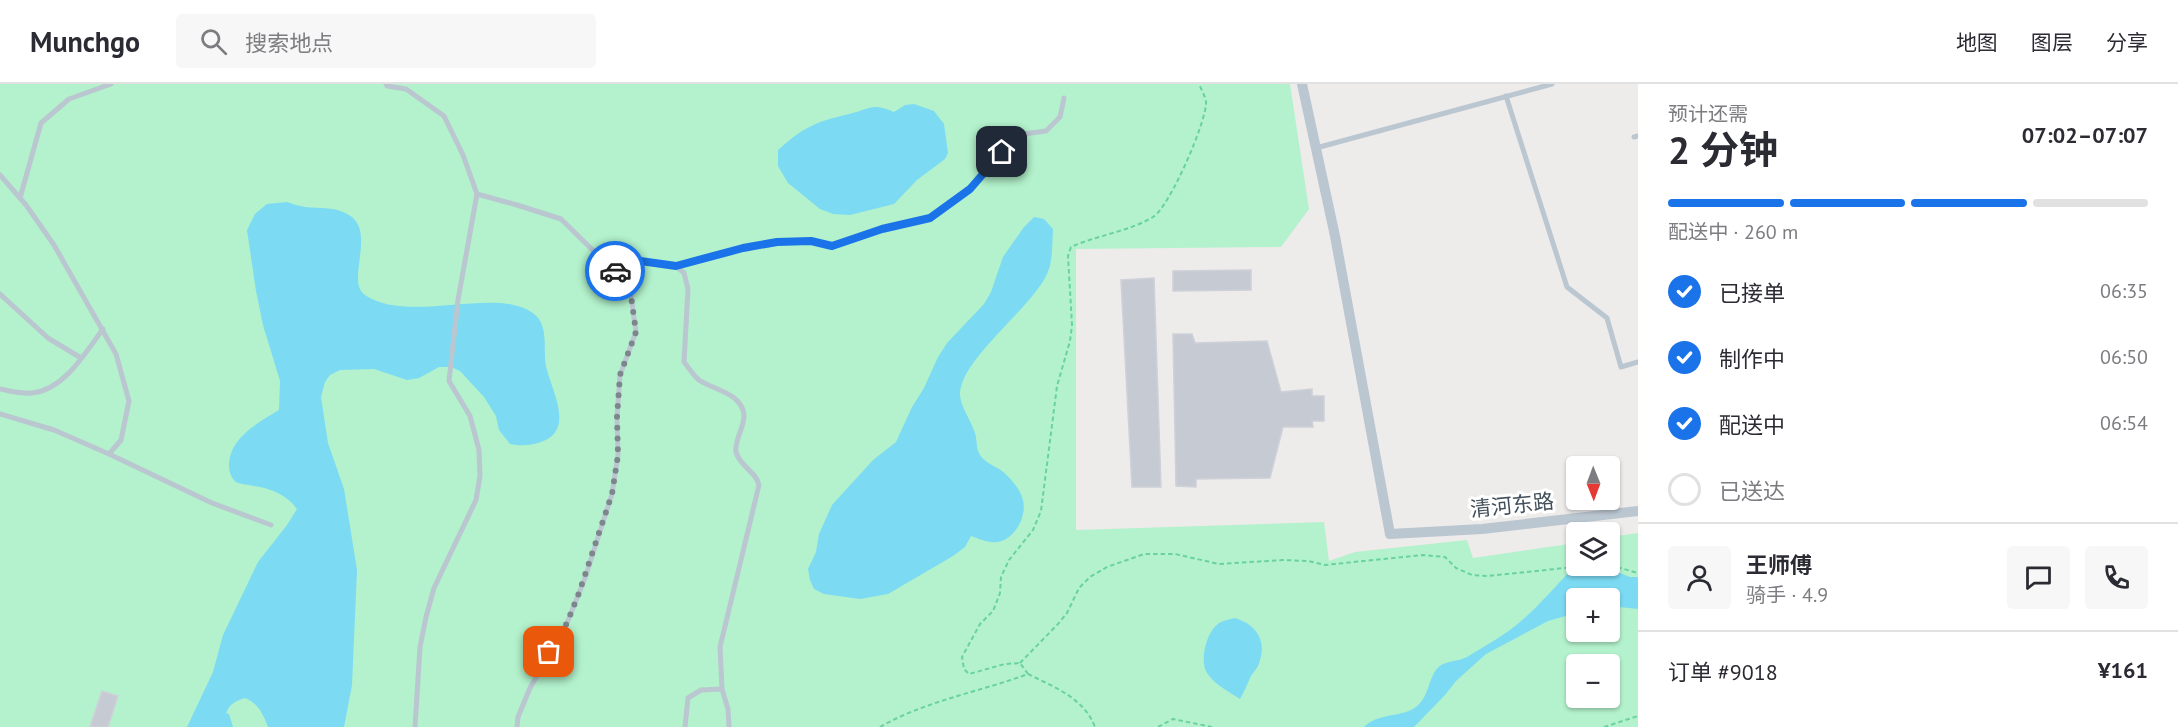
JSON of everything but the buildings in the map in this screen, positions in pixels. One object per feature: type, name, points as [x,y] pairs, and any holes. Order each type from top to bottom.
[{"type":"street","points":[[1302,84],[1316,148]]},
{"type":"street","name":"清河东路","points":[[1316,148],[1335,236],[1390,534],[1482,529],[1638,511]]},
{"type":"lane","points":[[20,198],[41,123],[69,99],[111,84]]},
{"type":"lane","points":[[386,84],[406,89],[444,116],[463,155],[477,194],[458,300],[449,381],[470,417],[476,436],[480,476],[476,500],[434,588],[426,617],[420,647],[415,727]]},
{"type":"lane","points":[[1316,148],[1552,84]]},
{"type":"lane","points":[[1506,96],[1567,287],[1607,318],[1621,367],[1638,362]]},
{"type":"lane","points":[[598,255],[676,266],[743,248],[777,242],[811,241],[832,246],[882,229],[930,218],[970,189],[1002,152],[1023,134],[1046,131],[1060,117],[1064,98]]},
{"type":"lane","points":[[0,176],[20,198],[54,245],[116,354],[129,401],[121,440],[110,454]]},
{"type":"lane","points":[[477,194],[517,204],[561,219],[616,273],[631,296],[636,332],[620,375],[617,417],[618,455],[612,494],[585,578],[567,623],[530,688],[518,717],[517,727]]},
{"type":"lane","points":[[676,266],[684,273],[688,290],[684,362],[699,380],[725,391],[740,405],[744,415],[736,451],[743,466],[757,477],[759,485],[720,647],[722,689],[728,709],[729,727]]},
{"type":"lane","points":[[0,294],[48,338],[81,358]]},
{"type":"lane","points":[[0,389],[35,393],[55,386],[81,358],[103,329]]},
{"type":"lane","points":[[0,414],[54,430],[212,503],[271,525]]},
{"type":"lane","points":[[686,727],[688,698],[701,690],[722,689]]},
{"type":"path","points":[[1199,84],[1206,101],[1203,119],[1167,202],[1156,216],[1071,247],[1068,256],[1072,325],[1058,386],[1041,511],[1033,530],[1009,560],[1001,577],[1000,593],[993,611],[980,624],[962,657],[964,669],[969,674],[1005,664],[1020,663],[1058,624],[1079,588],[1090,577],[1107,567],[1144,554],[1175,554],[1219,564],[1283,560],[1308,561],[1325,565],[1423,555],[1445,557],[1456,568],[1472,575],[1488,576],[1566,568]]},
{"type":"path","points":[[1620,568],[1638,573]]},
{"type":"path","points":[[1020,663],[1028,674],[1069,695],[1090,714],[1095,727]]},
{"type":"path","points":[[880,727],[921,707],[954,699],[1028,674]]},
{"type":"path","points":[[1604,727],[1638,716]]},
{"type":"path","points":[[1158,727],[1173,719],[1212,727]]},
{"type":"green space","points":[[0,84],[1290,84],[1309,209],[1281,247],[1076,249],[1076,530],[1324,522],[1329,561],[1355,552],[1467,540],[1473,558],[1566,544],[1566,576],[1620,576],[1620,536],[1638,533],[1638,727],[0,727]]},
{"type":"water","points":[[914,104],[934,111],[944,124],[948,153],[945,159],[917,180],[894,204],[850,215],[833,214],[820,209],[788,183],[778,166],[778,150],[810,126],[871,107],[881,107],[894,112],[905,105]]},
{"type":"water","points":[[287,202],[305,207],[338,210],[349,215],[357,223],[361,244],[358,279],[360,289],[365,295],[383,303],[405,307],[499,303],[518,306],[534,314],[544,331],[546,366],[556,397],[559,419],[557,428],[551,436],[541,442],[526,445],[510,444],[499,430],[496,416],[484,397],[460,371],[451,367],[439,367],[419,378],[407,380],[374,369],[340,370],[330,375],[325,382],[321,397],[328,443],[344,489],[357,570],[352,685],[344,727],[268,727],[259,710],[245,698],[233,703],[226,713],[229,714],[233,727],[187,727],[213,672],[223,635],[258,562],[297,509],[278,493],[236,482],[229,465],[234,446],[246,432],[279,410],[280,381],[263,325],[247,230],[255,214],[267,204]]},
{"type":"water","points":[[1034,217],[1044,219],[1053,229],[1051,258],[1047,274],[1039,288],[971,366],[963,381],[960,395],[962,405],[975,433],[980,455],[985,461],[1007,475],[1022,496],[1024,508],[1019,525],[1002,541],[988,542],[971,536],[965,547],[953,556],[888,594],[860,599],[824,594],[814,589],[808,569],[816,552],[819,534],[832,505],[873,460],[896,442],[938,357],[947,343],[984,304],[991,292],[1003,257]]},
{"type":"water","points":[[1620,573],[1638,577],[1638,609],[1620,607],[1620,588],[1566,588],[1566,616],[1548,621],[1486,654],[1456,681],[1414,727],[1364,727],[1375,720],[1411,710],[1417,706],[1426,694],[1433,675],[1441,665],[1467,657],[1510,630],[1566,575],[1620,576]]},
{"type":"water","points":[[1235,618],[1255,630],[1262,650],[1258,666],[1240,699],[1210,677],[1204,660],[1206,645],[1212,631],[1221,622]]},
{"type":"way so far","points":[[549,652],[567,623],[585,578],[612,494],[618,455],[617,417],[620,375],[636,332],[631,296],[615,271]]},
{"type":"route","points":[[615,271],[598,255],[676,266],[743,248],[777,242],[811,241],[832,246],[882,229],[930,218],[970,189],[1002,152]]}]
